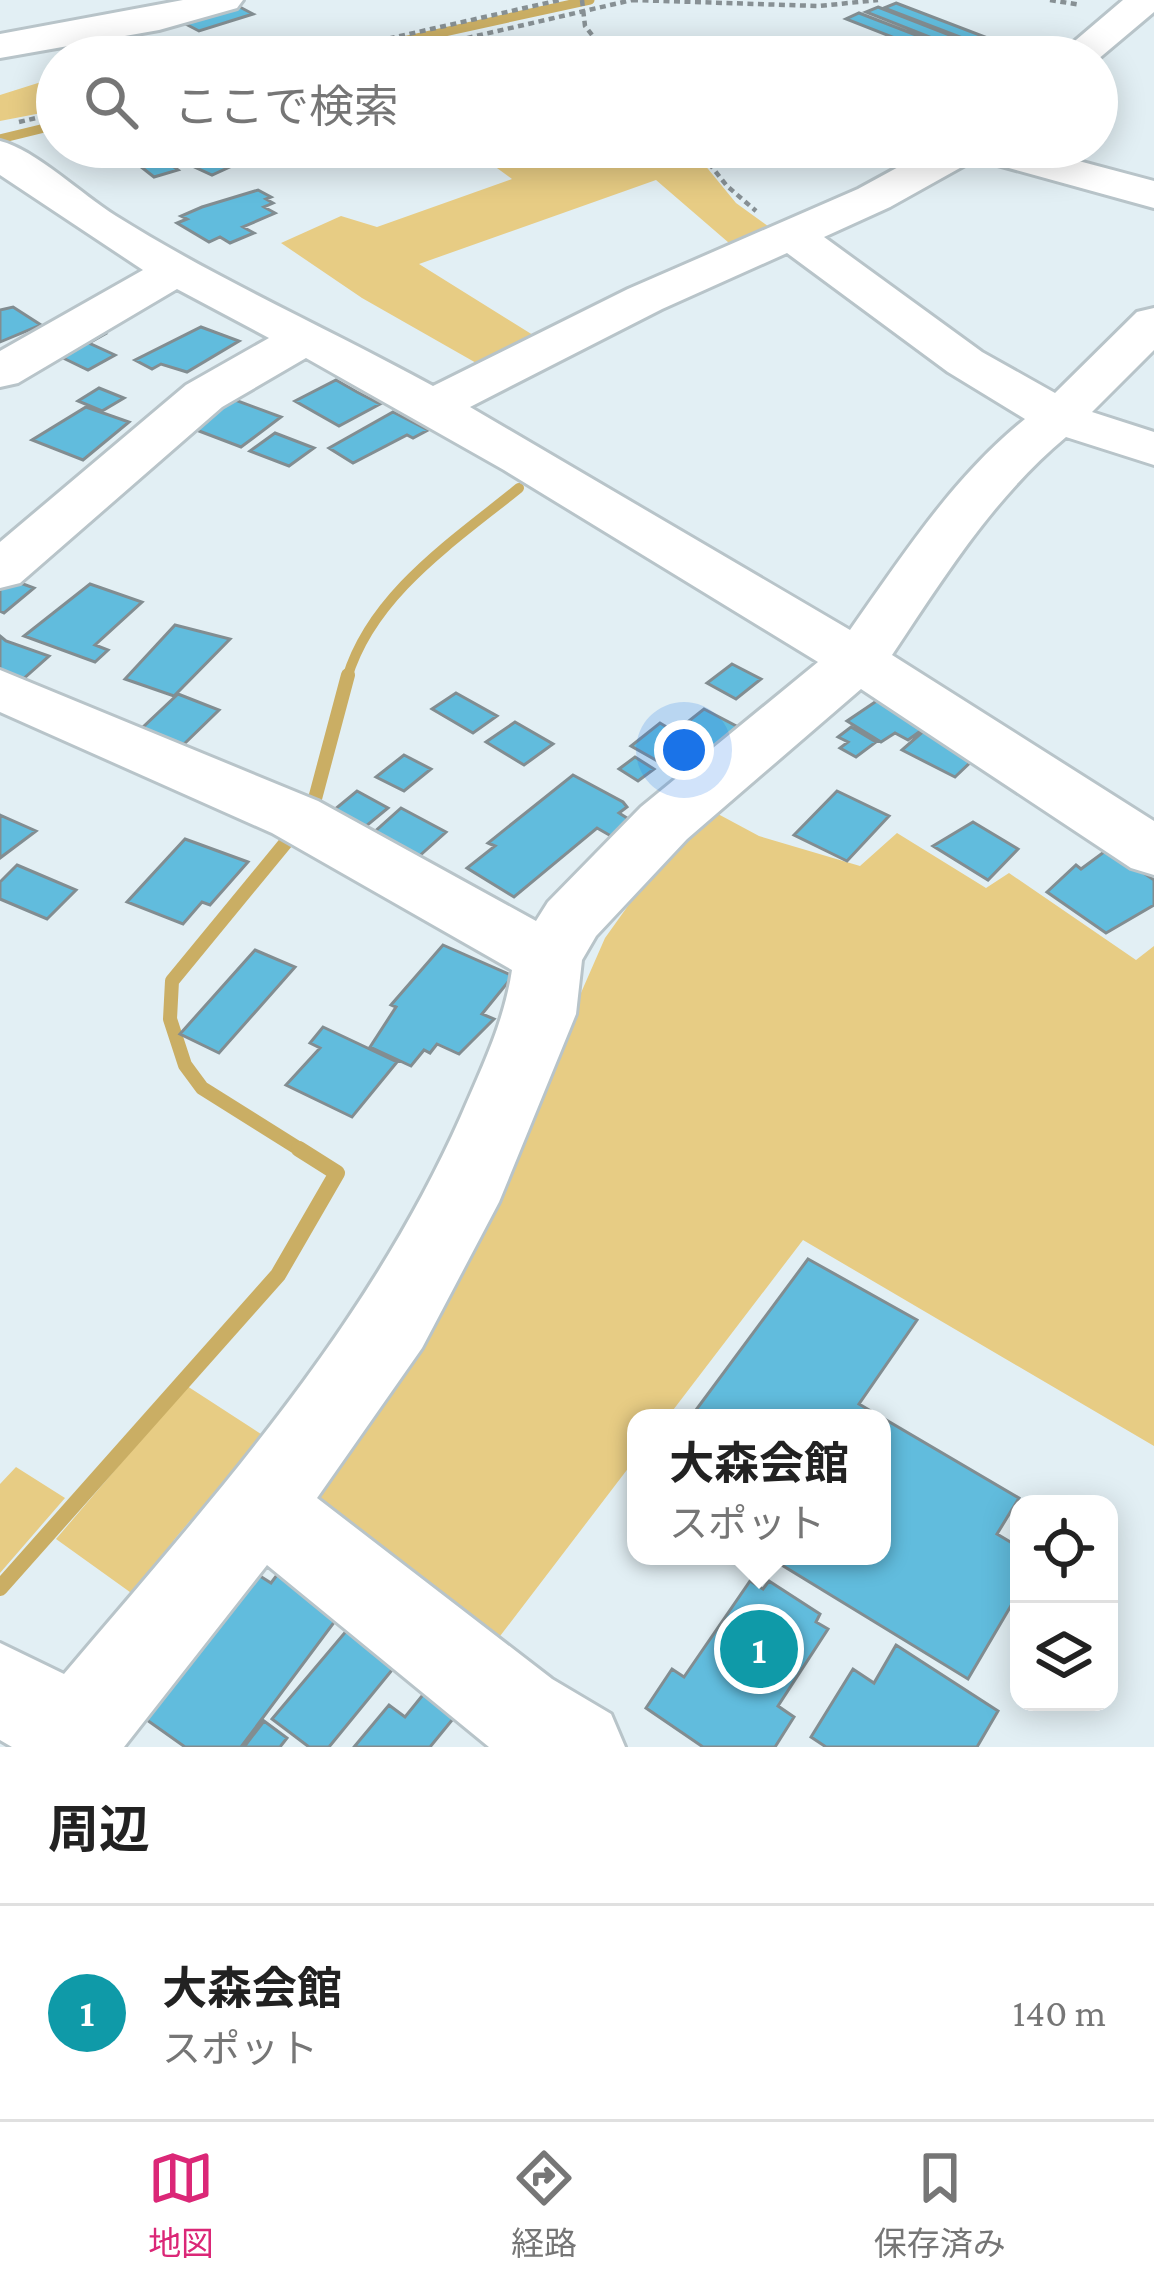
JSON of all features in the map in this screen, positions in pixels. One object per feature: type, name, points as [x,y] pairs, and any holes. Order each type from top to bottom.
[{"type":"street","points":[[59,36],[158,19],[224,0]]},
{"type":"street","points":[[1108,36],[1141,14]]},
{"type":"street","points":[[0,46],[36,40]]},
{"type":"street","points":[[0,154],[51,194],[432,406],[859,658],[1154,852]]},
{"type":"street","points":[[432,406],[627,308],[933,168]]},
{"type":"street","points":[[1055,168],[1154,195]]},
{"type":"street","points":[[792,236],[965,362],[1058,418],[1154,449]]},
{"type":"street","points":[[0,372],[179,269]]},
{"type":"street","points":[[0,1690],[72,1740],[261,1506],[394,1323],[461,1202],[541,1014],[548,959],[572,919],[664,824],[859,658],[951,526],[1004,462],[1058,418],[1154,322]]},
{"type":"street","points":[[0,571],[204,396],[309,336]]},
{"type":"street","points":[[0,689],[295,818],[548,959]]},
{"type":"street","points":[[261,1506],[519,1712],[578,1747]]},
{"type":"path","points":[[400,36],[560,0]]},
{"type":"path","points":[[582,0],[585,26],[593,36]]},
{"type":"path","points":[[478,36],[632,0],[819,6],[878,0]]},
{"type":"path","points":[[0,126],[36,118]]},
{"type":"path","points":[[714,168],[742,202],[792,236]]},
{"type":"shaded area","points":[[36,84],[36,114],[0,121],[0,95]]},
{"type":"shaded area","points":[[497,168],[707,168],[736,203],[776,232],[736,249],[656,180],[419,264],[541,340],[485,368],[362,298],[281,243],[341,216],[377,227],[512,179]]},
{"type":"shaded area","points":[[718,814],[759,836],[860,866],[897,833],[986,888],[1009,873],[1136,960],[1154,946],[1154,1446],[803,1240],[674,1409],[627,1409],[627,1470],[491,1648],[313,1512],[307,1478],[482,1219],[605,938],[650,875]]},
{"type":"shaded area","points":[[187,1386],[264,1436],[222,1517],[190,1521],[174,1540],[148,1605],[56,1539]]},
{"type":"shaded area","points":[[16,1467],[65,1498],[0,1573],[0,1484]]},
{"type":"building","points":[[896,3],[982,36],[957,36],[884,8]]},
{"type":"building","points":[[236,5],[253,14],[199,31],[182,22]]},
{"type":"building","points":[[878,7],[952,36],[927,36],[866,12]]},
{"type":"building","points":[[859,13],[919,36],[889,36],[846,19]]},
{"type":"building","points":[[143,168],[178,170],[154,177]]},
{"type":"building","points":[[197,168],[227,168],[212,175]]},
{"type":"building","points":[[258,190],[271,197],[266,199],[273,203],[264,207],[275,213],[243,227],[254,233],[230,243],[220,237],[209,242],[177,223],[187,219],[181,216],[202,207]]},
{"type":"building","points":[[13,307],[41,325],[0,342],[0,310]]},
{"type":"building","points":[[201,327],[239,341],[187,372],[161,364],[152,369],[135,360]]},
{"type":"building","points":[[93,329],[105,334],[89,343],[115,355],[88,370],[61,357]]},
{"type":"building","points":[[336,380],[380,404],[339,426],[295,401]]},
{"type":"building","points":[[99,388],[124,398],[102,411],[78,401]]},
{"type":"building","points":[[227,397],[281,417],[241,447],[186,426]]},
{"type":"building","points":[[86,407],[129,422],[83,460],[32,440]]},
{"type":"building","points":[[393,412],[428,430],[413,438],[407,435],[353,463],[329,448]]},
{"type":"building","points":[[275,433],[314,448],[289,466],[250,451]]},
{"type":"building","points":[[7,578],[34,588],[4,613],[0,611],[0,584]]},
{"type":"building","points":[[90,584],[142,602],[95,645],[108,650],[95,662],[24,636]]},
{"type":"building","points":[[175,625],[230,639],[174,696],[125,679]]},
{"type":"building","points":[[0,636],[49,656],[22,680],[0,672]]},
{"type":"building","points":[[732,664],[761,679],[736,699],[707,683]]},
{"type":"building","points":[[456,693],[497,716],[473,733],[432,709]]},
{"type":"building","points":[[178,694],[219,710],[183,745],[141,729]]},
{"type":"building","points":[[881,698],[926,727],[908,740],[895,733],[881,742],[847,721]]},
{"type":"building","points":[[704,709],[742,729],[684,776],[631,746],[660,723],[675,732]]},
{"type":"building","points":[[515,722],[553,744],[524,765],[486,742]]},
{"type":"building","points":[[851,727],[876,742],[856,757],[840,748],[848,742],[838,737]]},
{"type":"building","points":[[927,728],[976,757],[955,777],[902,750]]},
{"type":"building","points":[[404,755],[431,769],[404,791],[376,777]]},
{"type":"building","points":[[635,757],[654,769],[638,781],[619,769]]},
{"type":"building","points":[[573,775],[623,802],[627,807],[619,813],[630,820],[611,836],[597,828],[514,897],[467,868],[495,846],[488,843]]},
{"type":"building","points":[[357,791],[388,808],[365,827],[334,810]]},
{"type":"building","points":[[837,791],[889,816],[847,861],[794,835]]},
{"type":"building","points":[[401,808],[446,832],[416,859],[371,835]]},
{"type":"building","points":[[0,815],[36,831],[0,858]]},
{"type":"building","points":[[973,822],[1018,849],[988,880],[933,846]]},
{"type":"building","points":[[185,839],[248,862],[210,905],[202,902],[183,924],[127,902]]},
{"type":"building","points":[[1108,849],[1154,880],[1154,905],[1106,933],[1047,892],[1076,865],[1081,869]]},
{"type":"building","points":[[17,865],[76,890],[47,919],[0,899],[0,882]]},
{"type":"building","points":[[443,945],[513,976],[482,1014],[494,1019],[459,1054],[437,1044],[430,1053],[424,1050],[411,1066],[370,1047],[396,1007],[391,1005]]},
{"type":"building","points":[[255,950],[295,967],[219,1053],[180,1034]]},
{"type":"building","points":[[323,1027],[397,1062],[352,1117],[286,1085],[320,1048],[310,1043]]},
{"type":"building","points":[[808,1259],[917,1320],[859,1404],[868,1409],[697,1409]]},
{"type":"building","points":[[891,1423],[1014,1495],[997,1534],[1010,1542],[1010,1607],[968,1679],[782,1565],[891,1565]]},
{"type":"building","points":[[286,1563],[344,1609],[241,1747],[185,1747],[130,1708],[244,1566],[271,1583]]},
{"type":"building","points":[[750,1581],[763,1589],[769,1581],[820,1614],[816,1622],[828,1629],[778,1706],[794,1717],[775,1747],[703,1747],[646,1708],[672,1669],[684,1677]]},
{"type":"building","points":[[353,1623],[401,1659],[329,1747],[309,1747],[272,1719]]},
{"type":"building","points":[[896,1645],[998,1711],[977,1747],[826,1747],[811,1737],[853,1669],[874,1683]]},
{"type":"building","points":[[426,1691],[457,1714],[430,1747],[354,1747],[389,1705],[405,1717]]},
{"type":"building","points":[[264,1721],[287,1738],[280,1747],[244,1747]]},
{"type":"waterway","points":[[426,36],[590,0]]},
{"type":"waterway","points":[[0,139],[36,130]]},
{"type":"waterway","points":[[348,676],[375,620],[395,595],[519,488]]},
{"type":"waterway","points":[[312,810],[348,676]]},
{"type":"waterway","points":[[292,835],[172,981],[170,1019],[185,1065],[202,1088],[304,1152]]},
{"type":"waterway","points":[[0,1588],[278,1275],[337,1173],[299,1149]]},
{"type":"place","name":"大森会館","points":[[759,1649]]}]
